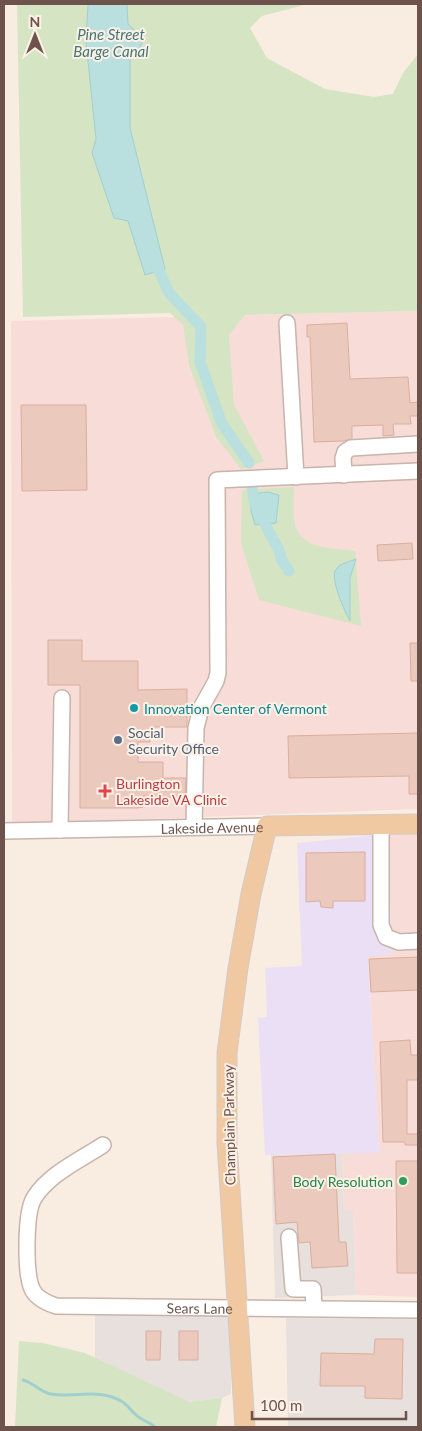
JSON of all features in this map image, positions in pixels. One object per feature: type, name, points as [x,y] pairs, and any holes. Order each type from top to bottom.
[{"type":"main road","name":"Lakeside Avenue","points":[[267,826],[418,824]]},
{"type":"main road","name":"Champlain Parkway","points":[[245,1427],[227,1143],[228,1053],[234,993],[249,904],[267,826]]},
{"type":"street","points":[[287,324],[296,477]]},
{"type":"street","points":[[344,474],[343,458],[345,452],[351,448],[418,444]]},
{"type":"street","points":[[194,827],[196,728],[201,708],[216,682],[218,672],[216,480],[418,471]]},
{"type":"street","points":[[60,830],[62,698]]},
{"type":"street","points":[[382,824],[382,925],[386,937],[399,942],[418,941]]},
{"type":"street","name":"Lakeside Avenue","points":[[4,831],[267,826]]},
{"type":"street","name":"Sears Lane","points":[[103,1145],[52,1179],[34,1198],[28,1211],[27,1246],[29,1280],[32,1290],[45,1302],[56,1306],[418,1310]]},
{"type":"street","points":[[289,1237],[293,1289],[313,1289],[314,1308]]},
{"type":"shaded area","points":[[418,311],[418,809],[12,824],[11,321]]},
{"type":"shaded area","points":[[418,833],[418,1297],[356,1295],[353,1210],[344,1210],[342,1153],[379,1153],[368,955],[392,954],[387,834]]},
{"type":"shaded area","points":[[387,834],[392,954],[368,956],[379,1153],[265,1155],[258,1018],[267,1017],[265,968],[302,966],[297,843]]},
{"type":"shaded area","points":[[342,1153],[344,1210],[353,1210],[356,1295],[275,1298],[271,1155]]},
{"type":"shaded area","points":[[95,1313],[230,1315],[231,1394],[222,1398],[190,1402],[95,1359]]},
{"type":"shaded area","points":[[286,1318],[418,1319],[418,1427],[288,1427]]},
{"type":"green space","points":[[17,4],[88,4],[86,42],[96,139],[92,153],[128,221],[165,269],[130,128],[130,59],[137,53],[138,33],[128,24],[127,4],[308,4],[262,16],[250,28],[267,58],[325,89],[374,97],[393,94],[403,73],[418,54],[418,311],[245,315],[229,335],[234,405],[264,461],[241,469],[216,437],[189,365],[183,325],[170,313],[23,317]]},
{"type":"green space","points":[[294,487],[294,519],[302,537],[317,546],[355,551],[361,626],[259,600],[241,543],[242,490]]},
{"type":"green space","points":[[19,1341],[43,1343],[85,1353],[190,1402],[222,1398],[216,1427],[15,1427]]},
{"type":"water","name":"Pine Street Barge Canal","points":[[88,4],[127,4],[128,24],[138,33],[142,43],[137,53],[130,59],[130,128],[165,269],[145,275],[128,221],[114,218],[92,153],[96,139],[86,42]]},
{"type":"water","points":[[268,492],[279,495],[276,523],[255,525],[251,511],[251,497],[257,497],[259,493]]},
{"type":"water","points":[[356,559],[350,578],[350,621],[339,596],[334,576],[339,566]]},
{"type":"building","points":[[347,323],[350,379],[408,377],[410,403],[418,402],[418,416],[410,416],[411,424],[393,424],[394,435],[383,436],[383,425],[352,426],[352,439],[314,442],[310,337],[307,337],[307,325]]},
{"type":"building","points":[[21,405],[86,405],[87,490],[22,491]]},
{"type":"building","points":[[412,543],[413,559],[378,561],[377,545]]},
{"type":"building","name":"Innovation Center of Vermont","points":[[48,640],[82,640],[82,661],[138,661],[138,690],[187,689],[187,727],[150,727],[150,742],[138,742],[138,762],[163,762],[163,778],[186,778],[185,798],[143,796],[143,807],[138,808],[80,808],[80,685],[48,685]]},
{"type":"building","points":[[410,643],[418,643],[418,681],[411,681]]},
{"type":"building","points":[[418,733],[418,794],[409,794],[409,776],[289,778],[288,736]]},
{"type":"building","points":[[365,852],[365,901],[333,901],[333,908],[321,907],[320,901],[306,902],[306,853]]},
{"type":"building","points":[[418,957],[418,990],[371,992],[369,959]]},
{"type":"building","points":[[410,1040],[411,1055],[418,1055],[418,1080],[407,1080],[407,1134],[418,1134],[418,1145],[405,1145],[405,1142],[383,1142],[380,1042]]},
{"type":"building","points":[[335,1154],[339,1242],[346,1242],[348,1266],[312,1268],[310,1242],[299,1243],[297,1222],[276,1224],[273,1157]]},
{"type":"building","points":[[396,1161],[418,1161],[418,1273],[397,1273]]},
{"type":"building","points":[[146,1331],[161,1331],[160,1360],[146,1360]]},
{"type":"building","points":[[179,1331],[198,1331],[198,1360],[179,1360]]},
{"type":"building","points":[[375,1339],[403,1339],[402,1399],[365,1398],[365,1386],[320,1386],[321,1353],[374,1354]]},
{"type":"waterway","name":"Pine Street Barge Canal","points":[[153,258],[169,293],[201,327],[200,362],[222,424],[249,463]]},
{"type":"waterway","name":"Pine Street Barge Canal","points":[[252,487],[254,501],[280,552],[281,559],[289,571]]},
{"type":"waterway","points":[[23,1380],[51,1394],[96,1394],[113,1397],[123,1402],[137,1416],[155,1427]]},
{"type":"place","name":"Innovation Center of Vermont","points":[[134,708]]},
{"type":"place","name":"Social Security Office","points":[[118,740]]},
{"type":"place","name":"Burlington Lakeside VA Clinic","points":[[105,791]]},
{"type":"place","name":"Body Resolution","points":[[403,1181]]}]
